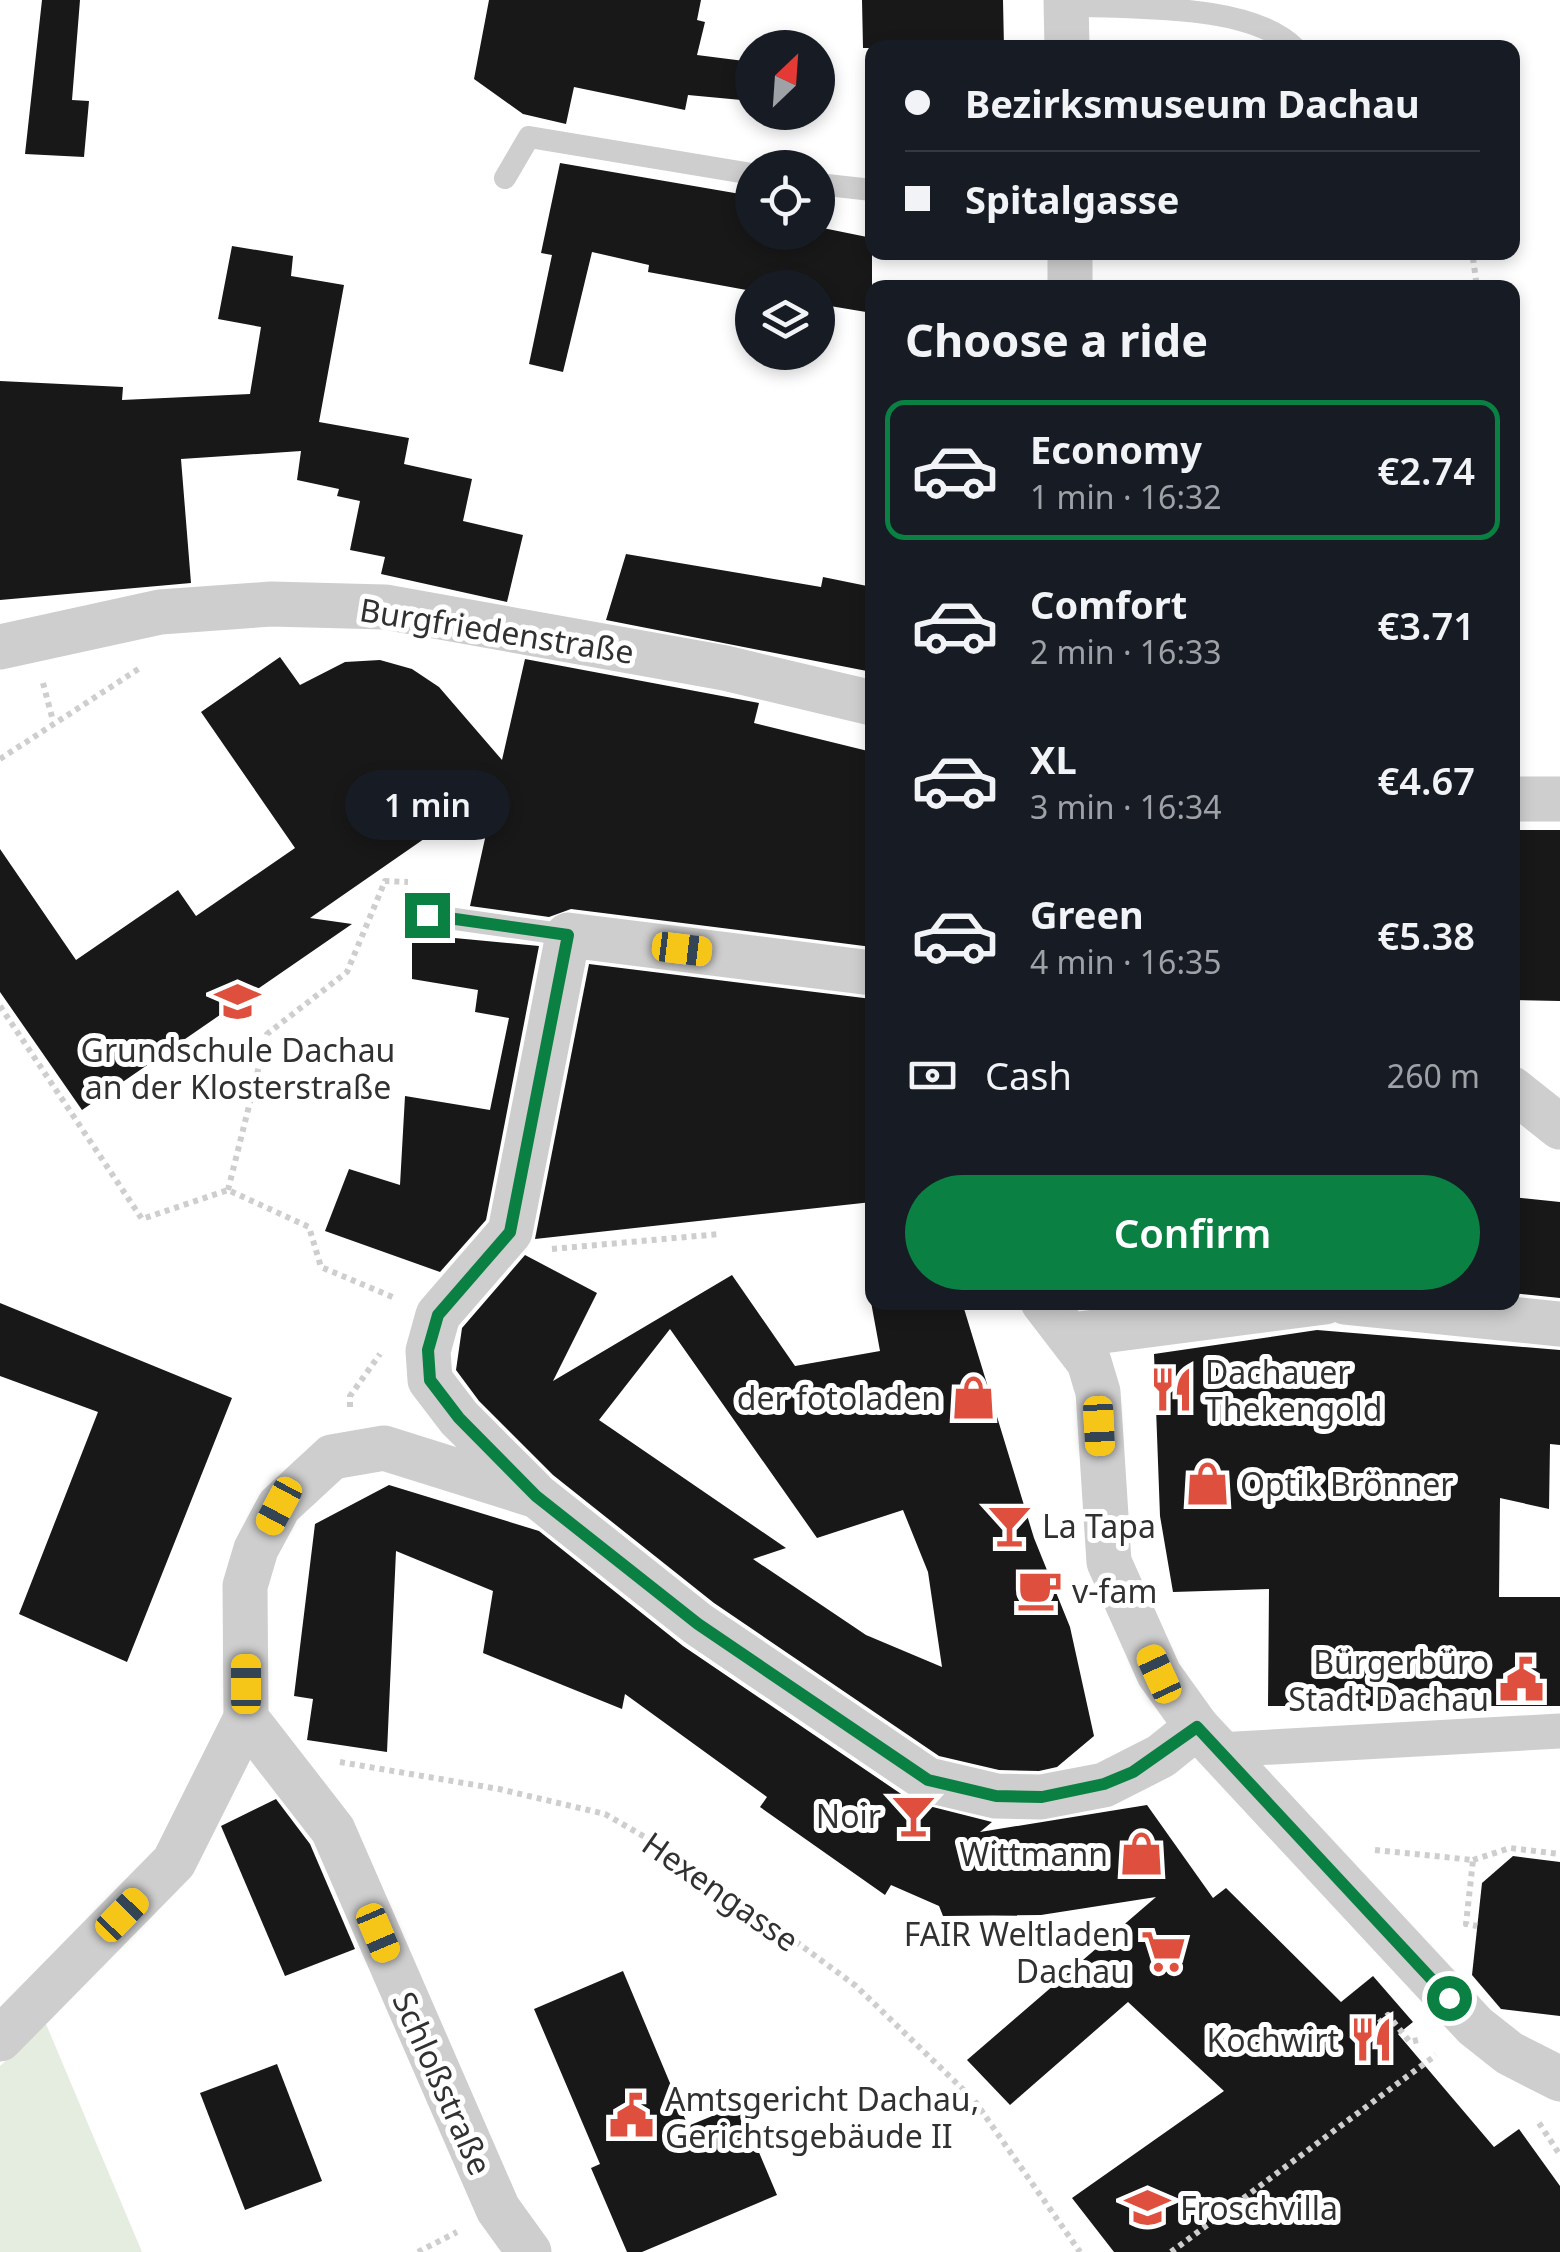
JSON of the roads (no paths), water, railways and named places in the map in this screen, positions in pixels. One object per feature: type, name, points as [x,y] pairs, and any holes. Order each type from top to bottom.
[{"type":"street","name":"Burgfriedenstraße","points":[[0,648],[160,612],[271,604],[384,607],[725,668],[865,701]]},
{"type":"street","points":[[1520,799],[1560,799]]},
{"type":"street","points":[[865,972],[568,935],[510,1232],[449,1301],[428,1350],[430,1380],[459,1418],[536,1496],[698,1624],[928,1780],[996,1796],[1042,1797],[1104,1784],[1208,1738],[1560,1732]]},
{"type":"street","points":[[1520,1095],[1560,1127]]},
{"type":"street","points":[[1057,1319],[1199,1310]]},
{"type":"street","points":[[1423,1310],[1560,1324]]},
{"type":"street","points":[[1057,1319],[1089,1362],[1098,1392],[1109,1562],[1159,1674],[1208,1738],[1475,2026],[1509,2053],[1560,2080]]},
{"type":"street","points":[[0,2039],[174,1862],[246,1718],[246,1586],[256,1548],[279,1506],[332,1457],[384,1448],[536,1496]]},
{"type":"street","name":"Schloßstraße","points":[[246,1718],[333,1830],[498,2209],[529,2252]]},
{"type":"lane","points":[[1066,18],[1241,19],[1280,33],[1287,40]]},
{"type":"lane","points":[[505,178],[529,137],[735,171]]},
{"type":"lane","points":[[835,186],[865,189]]},
{"type":"lane","points":[[427,915],[568,935]]},
{"type":"place","name":"Grundschule Dachau an der Klosterstraße","points":[[238,1001]]},
{"type":"place","name":"Dachauer Thekengold","points":[[1172,1389]]},
{"type":"place","name":"der fotoladen","points":[[974,1397]]},
{"type":"place","name":"Optik Brönner","points":[[1207,1483]]},
{"type":"place","name":"La Tapa","points":[[1009,1525]]},
{"type":"place","name":"v-fam","points":[[1039,1590]]},
{"type":"place","name":"Bürgerbüro Stadt Dachau","points":[[1522,1679]]},
{"type":"place","name":"Noir","points":[[914,1815]]},
{"type":"place","name":"Wittmann","points":[[1141,1853]]},
{"type":"place","name":"FAIR Weltladen Dachau","points":[[1163,1951]]},
{"type":"place","name":"Kochwirt","points":[[1372,2039]]},
{"type":"place","name":"Amtsgericht Dachau, Gerichtsgebäude II","points":[[632,2116]]},
{"type":"place","name":"Froschvilla","points":[[1147,2207]]}]
